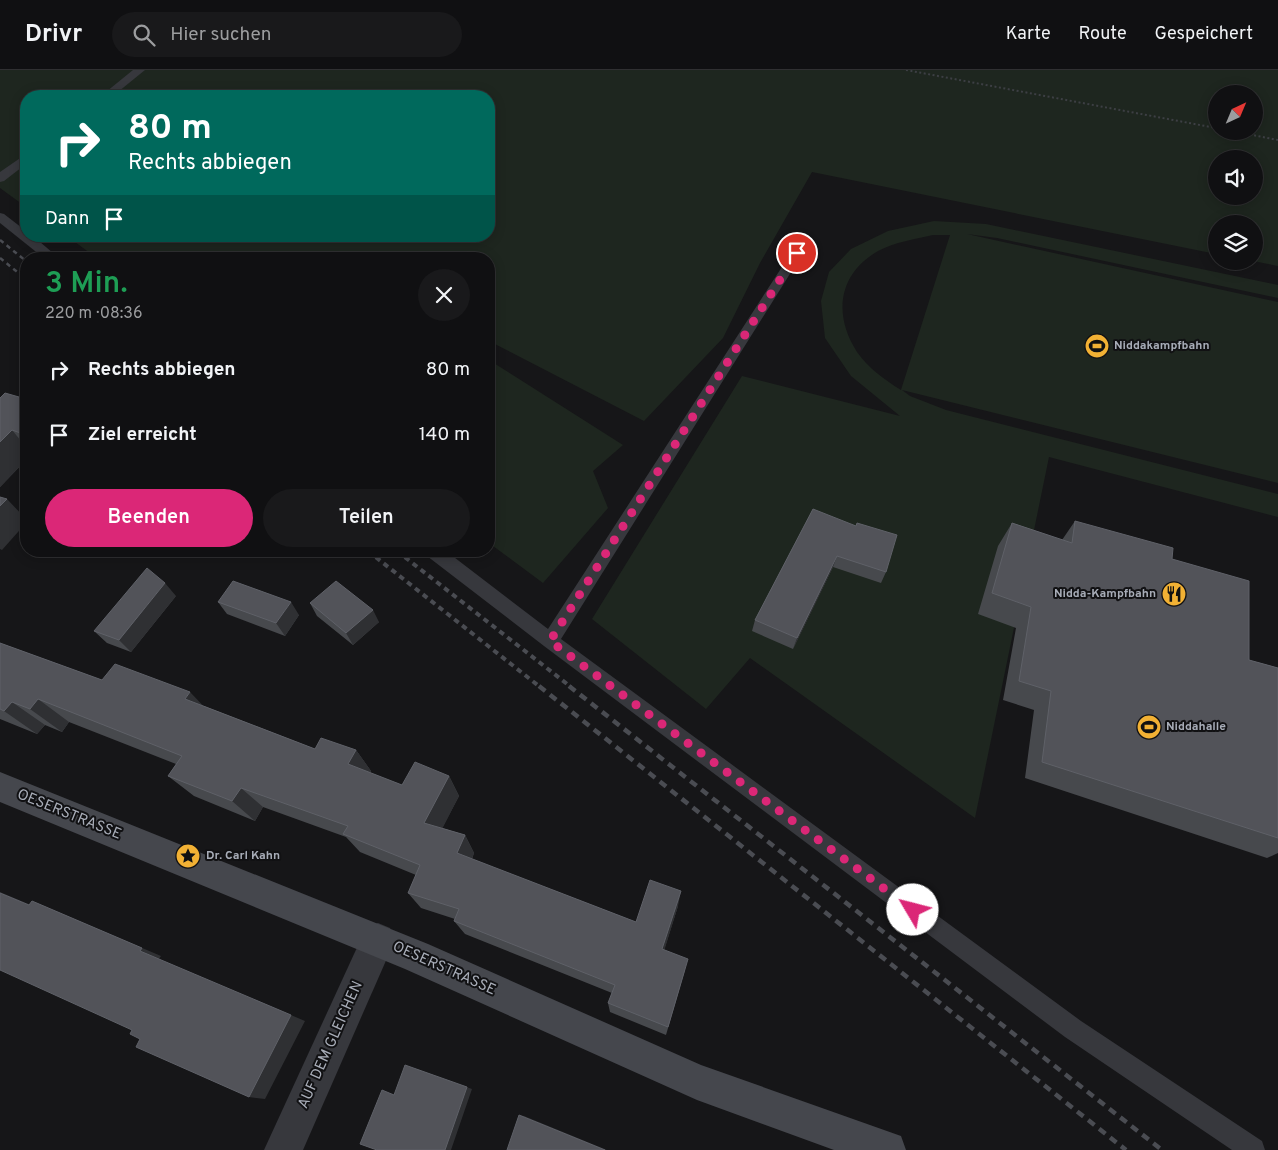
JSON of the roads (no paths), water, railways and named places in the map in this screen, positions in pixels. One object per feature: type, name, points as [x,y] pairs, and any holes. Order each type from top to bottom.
[{"type":"street","name":"OESERSTRASSE","points":[[0,787],[378,940],[697,1082],[887,1150]]},
{"type":"street","name":"AUF DEM GLEICHEN","points":[[284,1150],[378,940]]},
{"type":"lane","points":[[114,90],[140,70]]},
{"type":"lane","points":[[0,178],[20,163]]},
{"type":"lane","points":[[0,217],[20,233]]},
{"type":"lane","points":[[32,242],[45,252]]},
{"type":"lane","points":[[550,641],[797,253]]},
{"type":"lane","points":[[441,557],[550,641],[1073,1029],[1253,1150]]},
{"type":"railway","points":[[0,240],[20,256]]},
{"type":"railway","points":[[0,258],[20,274]]},
{"type":"railway","points":[[376,557],[540,687]]},
{"type":"railway","points":[[405,557],[571,687]]},
{"type":"railway","points":[[539,686],[1126,1150]]},
{"type":"railway","points":[[569,686],[1162,1150]]},
{"type":"place","name":"Niddakampfbahn","points":[[1097,346]]},
{"type":"place","name":"Nidda-Kampfbahn","points":[[1174,594]]},
{"type":"place","name":"Niddahalle","points":[[1149,727]]},
{"type":"place","name":"Dr. Carl Kahn","points":[[188,856]]}]
